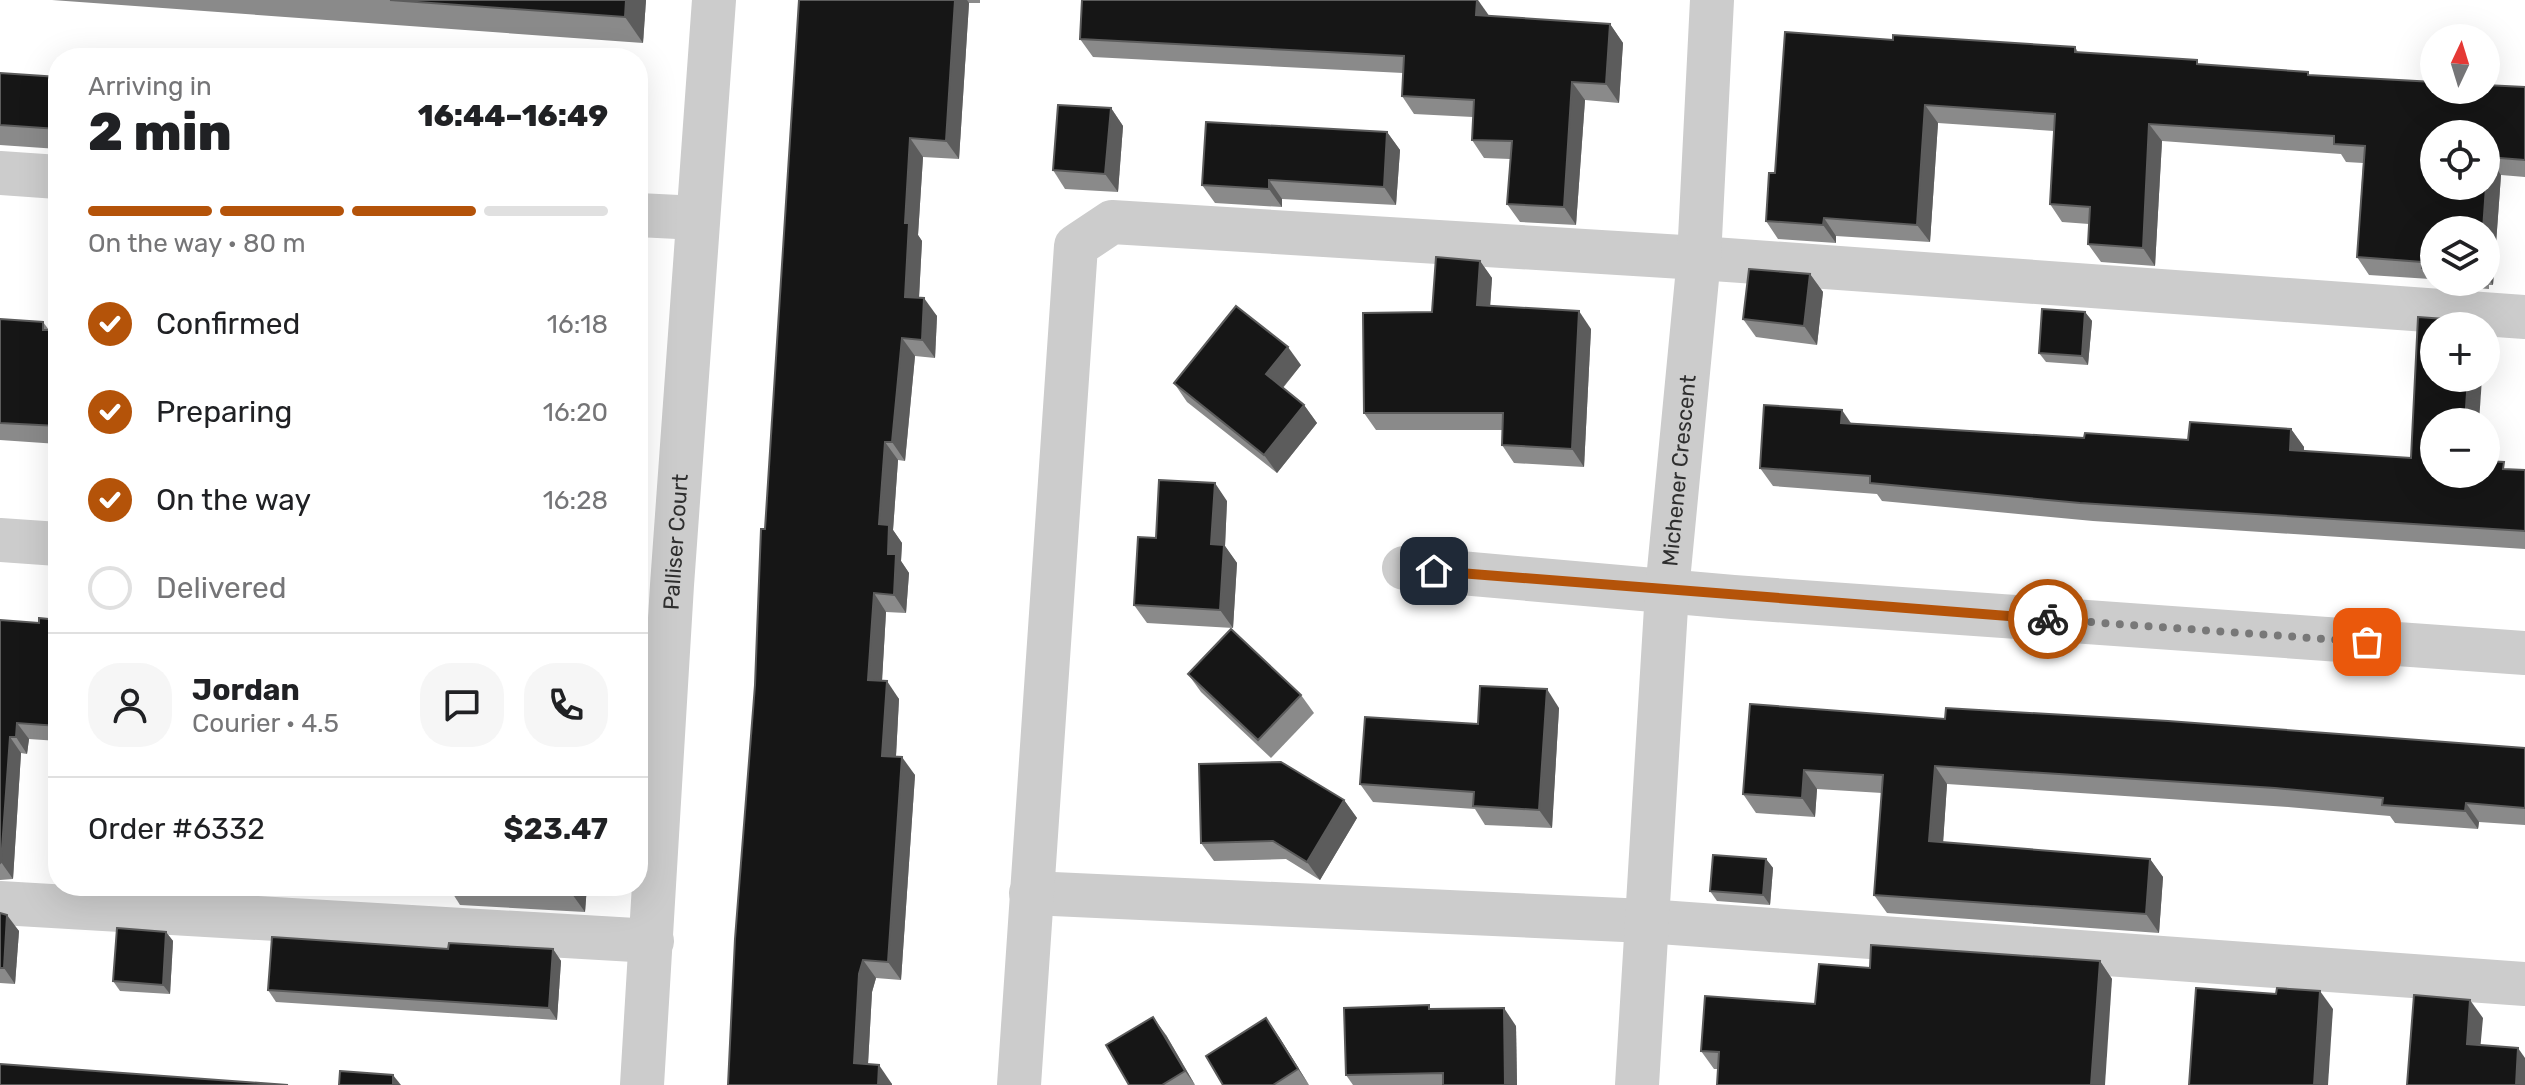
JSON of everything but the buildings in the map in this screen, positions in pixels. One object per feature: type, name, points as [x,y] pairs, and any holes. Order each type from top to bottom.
[{"type":"street","name":"Palliser Court","points":[[642,1085],[652,941],[655,584],[698,218],[714,0]]},
{"type":"street","name":"Michener Crescent","points":[[1637,1085],[1667,591],[1699,258],[1712,0]]},
{"type":"street","points":[[0,173],[48,176]]},
{"type":"street","points":[[648,216],[698,218]]},
{"type":"street","points":[[1019,1085],[1076,246],[1112,222],[1699,258],[2525,317]]},
{"type":"street","points":[[0,540],[48,543]]},
{"type":"street","points":[[1404,568],[1667,591],[2525,653]]},
{"type":"street","points":[[1031,893],[1646,921],[2525,984]]},
{"type":"street","points":[[0,903],[652,941]]},
{"type":"way so far","points":[[2048,619],[2367,642]]},
{"type":"route","points":[[1434,571],[1733,597],[2048,619]]}]
